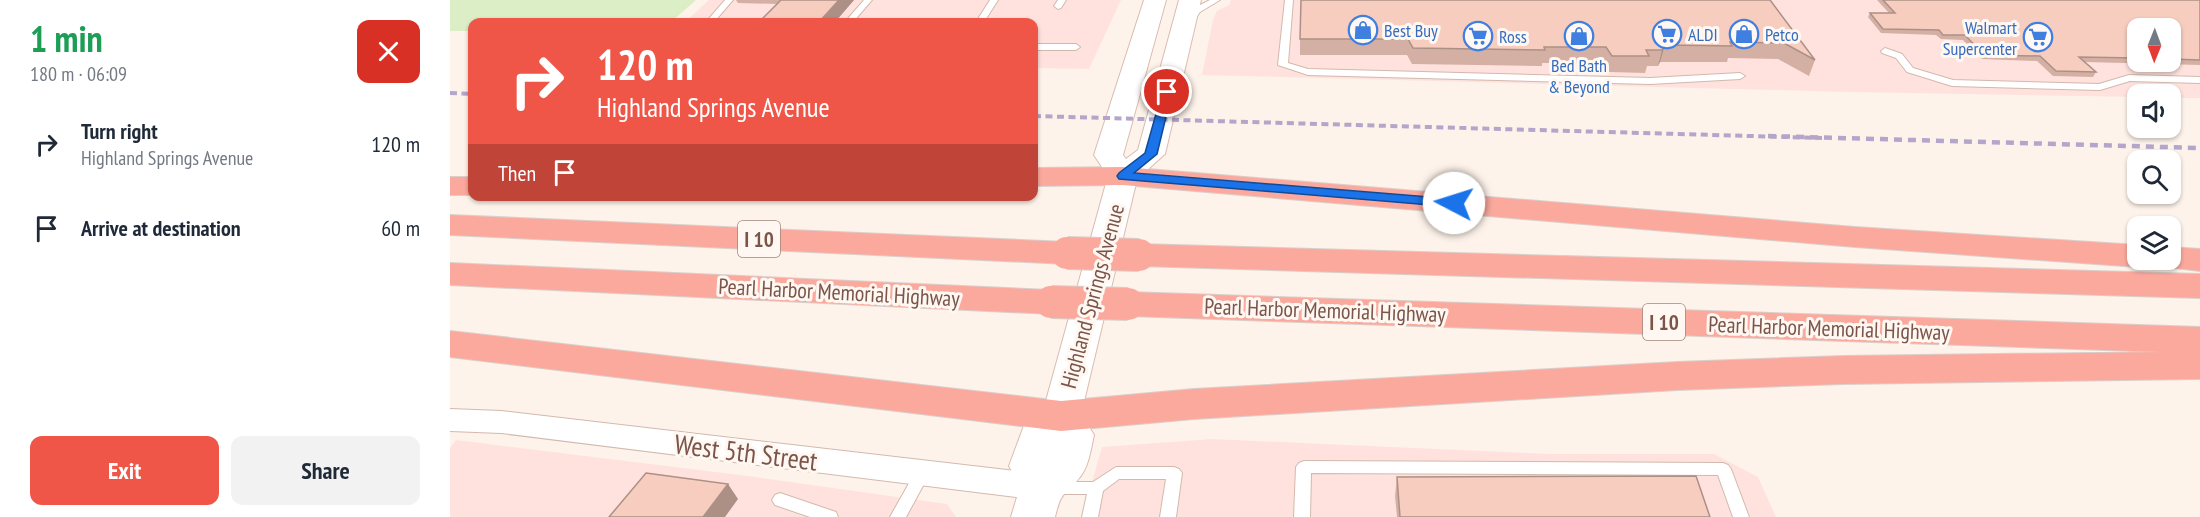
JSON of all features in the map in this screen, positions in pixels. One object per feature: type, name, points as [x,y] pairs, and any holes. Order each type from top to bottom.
[{"type":"highway","points":[[1038,177],[1123,176],[1855,237],[2127,255]]},
{"type":"highway","points":[[450,186],[468,186]]},
{"type":"highway","name":"I 10","points":[[450,225],[1067,253],[2200,285]]},
{"type":"highway","points":[[2181,259],[2200,260]]},
{"type":"highway","name":"Pearl Harbor Memorial Highway","points":[[450,274],[1051,302],[2200,340]]},
{"type":"highway","points":[[450,344],[1061,416],[1194,404],[1677,376],[1843,370],[2200,365]]},
{"type":"main road","name":"Highland Springs Avenue","points":[[1123,176],[1108,155],[1155,0]]},
{"type":"main road","name":"Highland Springs Avenue","points":[[1037,502],[1066,465],[1074,435],[1061,416],[1123,176],[1151,154],[1190,0]]},
{"type":"street","name":"West 5th Street","points":[[450,420],[501,422],[922,473],[1037,502]]},
{"type":"lane","points":[[713,18],[729,0]]},
{"type":"lane","points":[[852,18],[868,0]]},
{"type":"lane","points":[[983,18],[994,0]]},
{"type":"lane","points":[[1183,29],[1197,10],[1216,0]]},
{"type":"lane","points":[[1289,0],[1283,65],[1308,72],[1650,81],[1740,76]]},
{"type":"lane","points":[[1038,47],[1077,47]]},
{"type":"lane","points":[[1885,51],[1899,57],[1910,70],[1952,83],[2100,87],[2129,78],[2200,80]]},
{"type":"lane","points":[[1302,517],[1304,467],[1402,466],[1723,470],[1741,517]]},
{"type":"lane","points":[[898,517],[922,473]]},
{"type":"lane","points":[[1037,502],[1096,488],[1116,473],[1174,473],[1168,517]]},
{"type":"lane","points":[[1090,517],[1096,488]]},
{"type":"lane","points":[[780,500],[830,517]]},
{"type":"shaded area","points":[[709,0],[1121,0],[1089,69],[1038,68],[1038,18],[689,18]]},
{"type":"shaded area","points":[[1231,0],[2200,0],[2200,98],[2181,98],[2181,84],[2127,84],[2127,97],[1202,75],[1213,20],[1217,11],[1229,5]]},
{"type":"shaded area","points":[[1212,439],[1551,454],[1714,454],[1758,477],[1776,517],[1082,517],[1102,447]]},
{"type":"shaded area","points":[[456,440],[740,475],[947,504],[956,517],[450,517],[450,448]]},
{"type":"green space","points":[[450,0],[696,0],[676,18],[468,18],[468,31],[450,31]]},
{"type":"building","points":[[781,0],[839,0],[823,18],[763,18]]},
{"type":"building","points":[[1301,0],[1770,0],[1815,60],[1784,43],[1730,42],[1732,46],[1665,45],[1662,50],[1646,50],[1649,56],[1612,56],[1606,47],[1544,47],[1545,50],[1413,48],[1408,39],[1300,39]]},
{"type":"building","name":"Walmart Supercenter","points":[[1883,0],[2200,0],[2200,60],[2181,59],[2181,18],[2127,18],[2127,58],[2079,57],[2096,72],[2056,71],[2040,56],[1984,55],[1965,35],[1943,35],[1939,30],[1883,29],[1870,13],[1895,13]]},
{"type":"building","points":[[646,473],[728,484],[703,517],[609,517]]},
{"type":"building","points":[[1696,476],[1710,517],[1400,517],[1397,477]]},
{"type":"railway","points":[[450,93],[468,94]]},
{"type":"railway","points":[[1038,116],[1822,138]]},
{"type":"railway","points":[[1768,136],[2200,148]]},
{"type":"place","name":"Best Buy","points":[[1363,30]]},
{"type":"place","name":"ALDI","points":[[1667,34]]},
{"type":"place","name":"Petco","points":[[1744,34]]},
{"type":"place","name":"Ross","points":[[1478,36]]},
{"type":"place","name":"Bed Bath & Beyond","points":[[1579,36]]},
{"type":"place","name":"Walmart Supercenter","points":[[2038,37]]},
{"type":"route","points":[[1167,92],[1151,154],[1123,176],[1454,203]]}]
